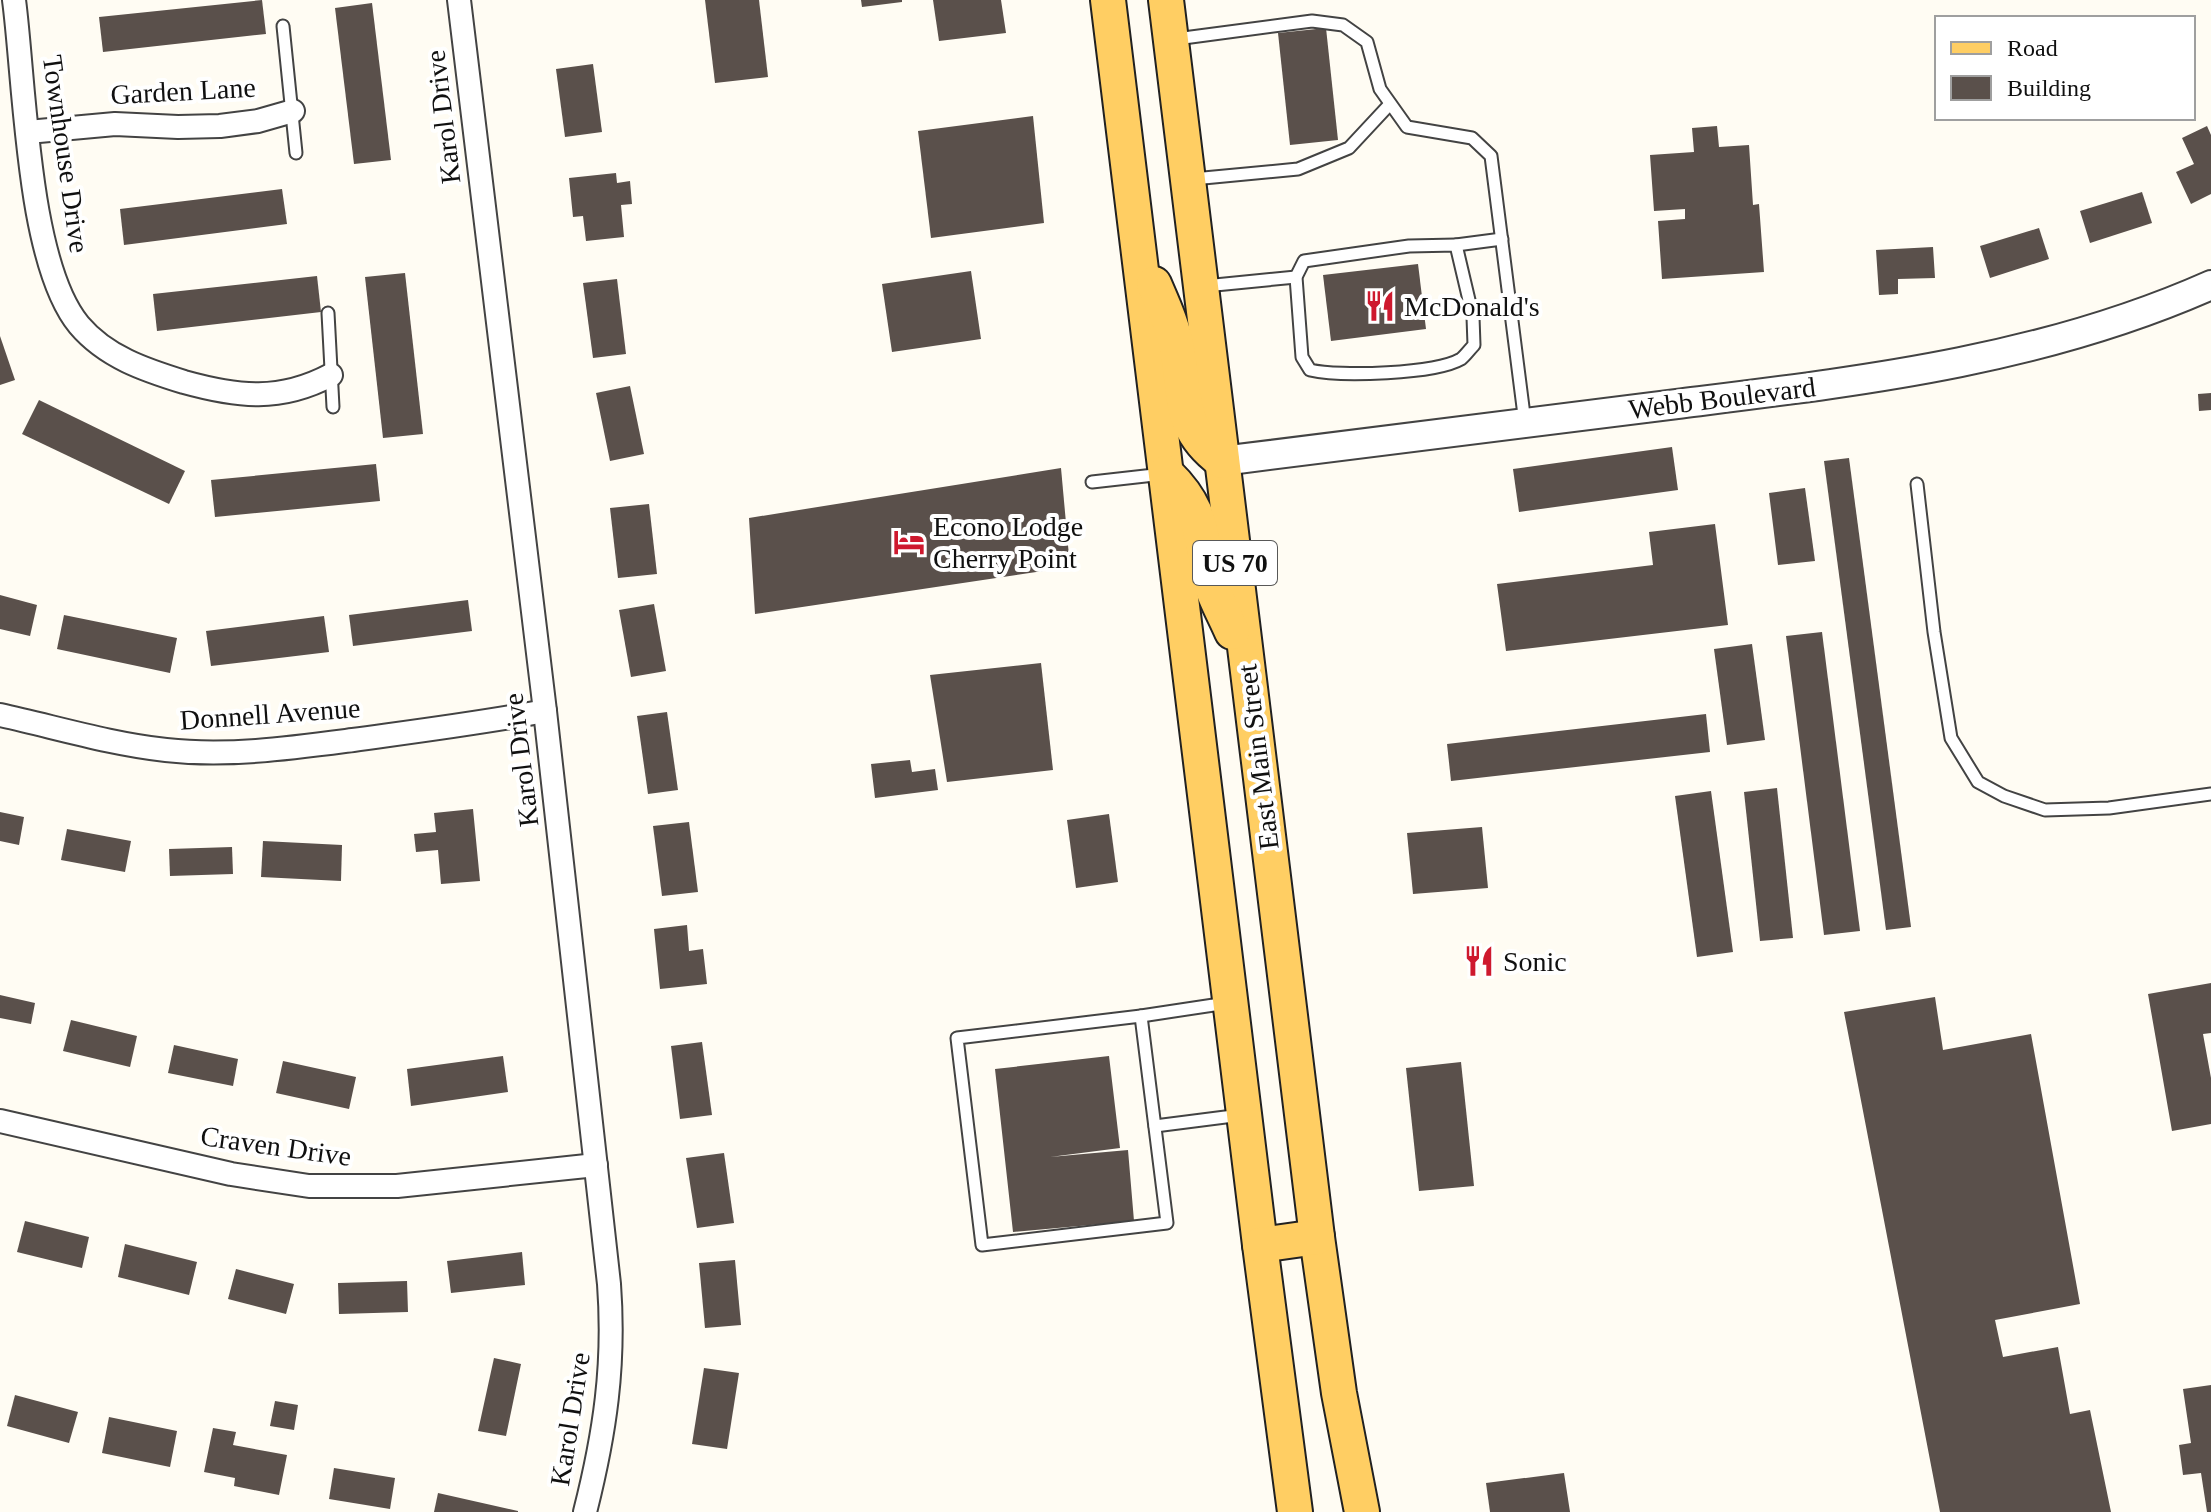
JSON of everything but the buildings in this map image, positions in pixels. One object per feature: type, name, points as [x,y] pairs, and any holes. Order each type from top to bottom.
[{"type":"main road","name":"East Main Street","points":[[1108,0],[1295,1512]]},
{"type":"main road","name":"East Main Street","points":[[1166,0],[1317,1237],[1339,1393],[1362,1512]]},
{"type":"main road","points":[[1137,244],[1174,332],[1187,419],[1201,443],[1222,461]]},
{"type":"main road","points":[[1165,473],[1195,510],[1213,588],[1247,664]]},
{"type":"main road","points":[[1260,1245],[1317,1237]]},
{"type":"street","name":"Townhouse Drive","points":[[14,0],[35,193],[49,263],[66,305],[94,340],[133,365],[155,373],[194,385],[258,396],[312,385],[331,375]]},
{"type":"street","name":"Karol Drive","points":[[459,0],[545,711],[609,1284],[612,1358],[600,1451],[585,1512]]},
{"type":"street","name":"Garden Lane","points":[[28,132],[115,124],[220,126],[258,121],[293,111]]},
{"type":"street","name":"Webb Boulevard","points":[[1222,461],[1801,389],[1989,357],[2089,332],[2211,285]]},
{"type":"street","name":"Donnell Avenue","points":[[0,715],[167,751],[235,752],[398,734],[545,711]]},
{"type":"street","name":"Craven Drive","points":[[0,1121],[231,1174],[309,1186],[397,1186],[596,1165]]},
{"type":"lane","points":[[1171,40],[1312,21],[1343,25],[1367,42],[1380,89],[1407,127],[1472,138],[1491,156],[1525,423]]},
{"type":"lane","points":[[283,26],[296,153]]},
{"type":"lane","points":[[1188,180],[1298,169],[1349,148],[1390,104]]},
{"type":"lane","points":[[1456,245],[1473,317],[1474,345],[1461,358],[1431,368],[1329,374],[1310,370],[1302,357],[1296,277],[1304,261],[1409,246],[1456,245],[1502,239]]},
{"type":"lane","points":[[1201,286],[1296,277]]},
{"type":"lane","points":[[328,313],[333,407]]},
{"type":"lane","points":[[1092,482],[1165,473]]},
{"type":"lane","points":[[1917,484],[1934,632],[1951,738],[1978,782],[2004,796],[2045,810],[2109,808],[2211,794]]},
{"type":"lane","points":[[1141,1016],[1167,1223],[982,1245],[957,1038],[1230,1002]]},
{"type":"lane","points":[[1155,1126],[1244,1114]]},
{"type":"place","name":"McDonald's","points":[[1380,306]]},
{"type":"place","name":"Econo Lodge Cherry Point","points":[[909,542]]},
{"type":"place","name":"Sonic","points":[[1479,961]]}]
